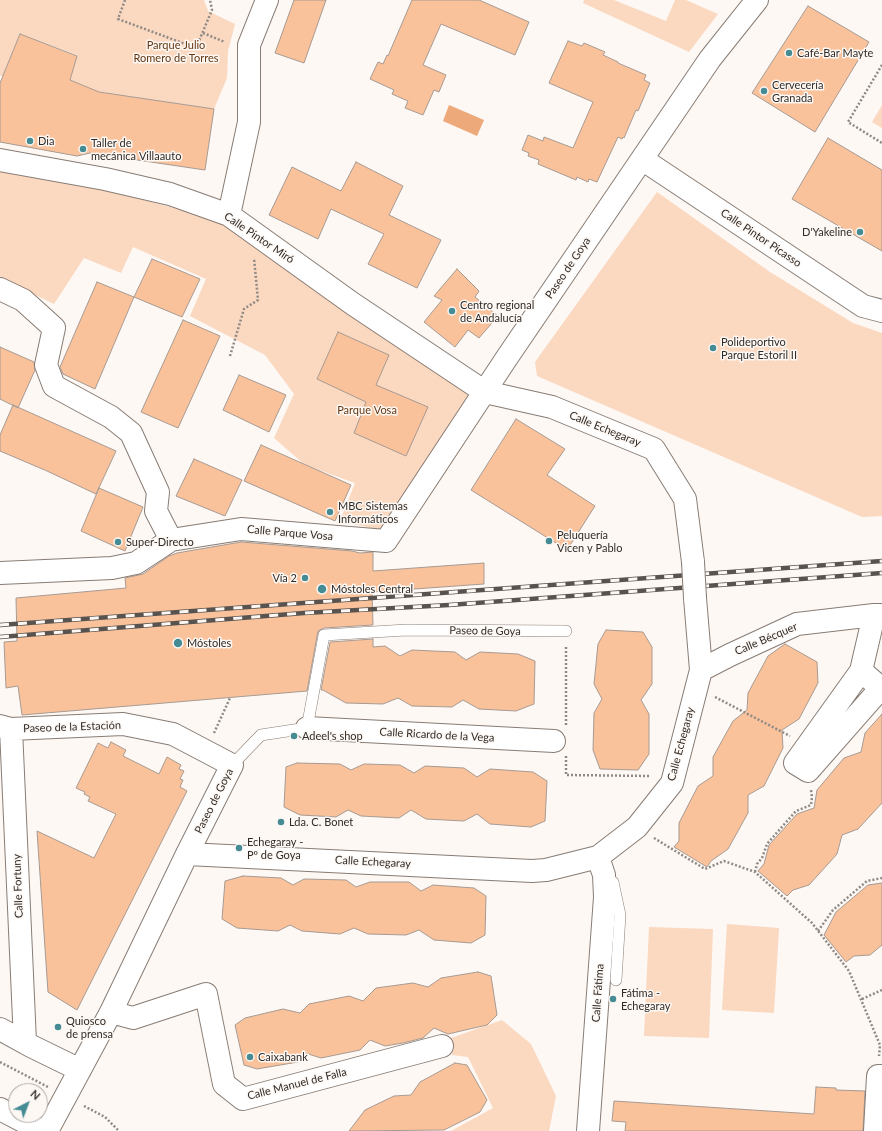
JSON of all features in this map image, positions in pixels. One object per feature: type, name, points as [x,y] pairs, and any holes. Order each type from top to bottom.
[{"type":"street","points":[[230,215],[249,122],[249,46],[267,0]]},
{"type":"street","name":"Paseo de Goya","points":[[386,541],[642,158],[710,59],[757,0]]},
{"type":"street","name":"Calle Pintor Picasso","points":[[642,158],[863,306],[882,311]]},
{"type":"street","name":"Calle Pintor Miró","points":[[0,160],[104,179],[170,194],[230,215],[353,304],[485,392]]},
{"type":"street","points":[[0,289],[23,300],[54,328],[46,365],[54,386],[111,417],[131,433],[158,492],[156,511],[171,540]]},
{"type":"street","name":"Calle Echegaray","points":[[187,854],[532,871],[601,866],[637,827],[672,783],[698,680],[693,562],[685,499],[654,449],[552,407],[485,392]]},
{"type":"street","name":"Calle Parque Vosa","points":[[0,573],[112,568],[136,563],[171,540],[241,529],[386,541]]},
{"type":"street","points":[[861,671],[881,688],[808,771],[795,763],[861,671],[878,615]]},
{"type":"street","name":"Calle Bécquer","points":[[698,680],[730,654],[797,624],[878,615]]},
{"type":"street","name":"Paseo de la Estación","points":[[6,728],[123,724],[173,734],[232,765]]},
{"type":"street","name":"Calle Fortuny","points":[[6,728],[25,1042]]},
{"type":"street","name":"Calle Ricardo de la Vega","points":[[307,728],[560,741]]},
{"type":"street","name":"Paseo de Goya","points":[[47,1131],[111,1012],[187,854],[232,765]]},
{"type":"street","name":"Calle Fátima","points":[[588,1131],[605,897],[601,866]]},
{"type":"street","name":"Calle Manuel de Falla","points":[[111,1012],[133,1018],[206,994],[224,1084],[243,1099],[442,1046]]},
{"type":"street","points":[[0,1029],[80,1070]]},
{"type":"street","points":[[875,1131],[880,1076]]},
{"type":"street","points":[[0,1109],[42,1131]]},
{"type":"lane","name":"Paseo de Goya","points":[[232,765],[261,735],[307,728],[324,635],[406,630],[566,631]]},
{"type":"lane","points":[[601,866],[614,882],[620,915],[616,980]]},
{"type":"path","points":[[125,0],[118,19],[196,48],[212,10],[210,0]]},
{"type":"path","points":[[203,33],[225,42]]},
{"type":"path","points":[[882,65],[848,122],[882,143]]},
{"type":"path","points":[[230,356],[244,309],[258,300],[252,230]]},
{"type":"path","points":[[566,631],[560,741],[566,775],[658,776],[672,783]]},
{"type":"path","points":[[698,680],[734,707],[807,745]]},
{"type":"path","points":[[206,751],[230,698]]},
{"type":"path","points":[[756,872],[757,864],[762,858],[767,844],[796,811],[811,805],[812,797],[808,771]]},
{"type":"path","points":[[637,827],[705,869],[724,861],[756,872],[812,923],[849,971],[862,999],[880,1045],[880,1076]]},
{"type":"path","points":[[818,931],[833,910],[867,881],[882,878]]},
{"type":"path","points":[[862,999],[882,990]]},
{"type":"path","points":[[0,1062],[105,1117],[119,1131]]},
{"type":"green space","name":"Parque Julio Romero de Torres","points":[[0,0],[204,0],[208,11],[235,24],[228,51],[227,78],[214,109],[99,92],[70,80],[77,55],[20,34],[3,76],[0,76]]},
{"type":"green space","points":[[584,0],[614,0],[666,21],[675,0],[686,0],[718,14],[689,52],[583,3]]},
{"type":"green space","points":[[882,105],[882,128],[872,122]]},
{"type":"green space","name":"Parque Vosa","points":[[0,168],[113,192],[227,222],[471,397],[380,530],[340,521],[355,483],[305,465],[274,438],[294,394],[265,355],[190,316],[206,279],[133,247],[121,273],[84,258],[54,304],[0,278]]},
{"type":"green space","name":"Polideportivo Parque Estoril II","points":[[657,192],[770,272],[853,323],[882,333],[882,516],[862,517],[537,376],[535,362]]},
{"type":"green space","points":[[727,924],[779,928],[774,1013],[722,1010]]},
{"type":"green space","points":[[649,927],[713,929],[709,1038],[644,1036]]},
{"type":"green space","points":[[502,1020],[531,1044],[556,1096],[549,1131],[451,1131],[493,1108],[468,1057],[452,1055],[451,1038]]},
{"type":"shaded area","points":[[449,105],[484,120],[477,136],[443,121]]},
{"type":"building","points":[[294,0],[326,0],[304,63],[275,53]]},
{"type":"building","points":[[412,0],[479,0],[529,22],[515,55],[441,24],[423,65],[446,75],[439,92],[434,90],[423,115],[405,108],[408,101],[392,94],[394,90],[370,79],[378,62],[383,64],[387,55],[388,56]]},
{"type":"building","points":[[808,6],[869,42],[815,132],[752,93]]},
{"type":"building","points":[[20,34],[77,56],[70,80],[99,92],[214,109],[205,170],[90,153],[77,156],[0,142],[0,83]]},
{"type":"building","points":[[568,41],[582,46],[584,43],[605,52],[603,55],[646,75],[644,80],[650,83],[624,138],[623,137],[622,139],[618,137],[597,182],[589,179],[588,182],[577,177],[576,180],[538,164],[539,160],[528,156],[529,153],[522,150],[528,135],[543,141],[544,137],[573,148],[593,102],[549,83]]},
{"type":"building","points":[[828,138],[882,170],[882,251],[792,199]]},
{"type":"building","points":[[356,162],[403,186],[389,215],[441,240],[417,288],[368,264],[384,234],[331,209],[318,239],[269,215],[292,167],[341,191]]},
{"type":"building","points":[[152,259],[200,279],[182,317],[134,297]]},
{"type":"building","name":"Centro regional de Andalucía","points":[[457,269],[479,291],[475,297],[498,316],[479,338],[468,330],[455,347],[424,322],[442,300],[434,296]]},
{"type":"building","points":[[97,282],[134,297],[95,389],[63,374],[60,367]]},
{"type":"building","points":[[183,320],[220,336],[178,428],[141,412]]},
{"type":"building","points":[[338,332],[389,355],[376,385],[428,407],[406,456],[354,433],[366,402],[317,379]]},
{"type":"building","points":[[0,347],[34,362],[35,370],[18,408],[0,399]]},
{"type":"building","points":[[239,375],[286,395],[269,432],[223,410]]},
{"type":"building","points":[[13,405],[116,451],[96,494],[0,451],[0,435]]},
{"type":"building","points":[[516,419],[565,449],[547,475],[595,506],[567,550],[471,490]]},
{"type":"building","points":[[261,445],[351,485],[335,521],[244,481]]},
{"type":"building","points":[[194,459],[242,480],[225,516],[176,496]]},
{"type":"building","points":[[99,488],[143,507],[125,551],[81,531]]},
{"type":"building","points":[[241,542],[352,551],[360,553],[373,552],[373,571],[484,563],[484,584],[372,592],[373,625],[324,628],[318,631],[307,691],[22,715],[18,686],[6,688],[4,642],[17,641],[16,598],[126,588],[125,578],[143,574],[169,556],[177,553]]},
{"type":"building","points":[[606,630],[643,632],[652,647],[652,684],[641,700],[649,714],[649,754],[638,770],[600,769],[593,750],[594,713],[602,699],[594,684],[598,644]]},
{"type":"building","points":[[373,639],[373,647],[385,646],[400,656],[412,650],[455,652],[466,660],[480,652],[518,654],[535,661],[534,704],[516,711],[479,709],[463,700],[452,707],[412,706],[398,698],[383,704],[346,703],[321,690],[330,642]]},
{"type":"building","points":[[785,644],[817,662],[818,683],[799,719],[782,730],[783,748],[764,786],[748,795],[748,813],[728,849],[711,861],[707,867],[674,847],[679,841],[679,823],[698,786],[713,776],[713,757],[733,721],[747,710],[748,693],[768,656]]},
{"type":"building","points":[[882,714],[882,803],[858,829],[842,835],[837,854],[809,885],[793,890],[787,896],[758,871],[764,864],[769,845],[797,814],[814,808],[817,790],[844,758],[861,752],[865,733]]},
{"type":"building","points":[[111,742],[126,750],[123,756],[159,774],[167,757],[181,765],[179,769],[184,771],[180,779],[183,780],[180,787],[187,791],[77,1010],[48,992],[37,831],[94,858],[116,814],[88,801],[90,797],[84,794],[85,792],[76,788],[98,743],[108,748]]},
{"type":"building","points":[[297,763],[340,764],[351,770],[364,764],[400,765],[414,773],[425,766],[464,768],[477,777],[490,769],[533,772],[547,781],[545,821],[531,827],[490,824],[477,814],[464,821],[426,819],[411,810],[399,818],[361,816],[348,810],[336,817],[300,815],[284,807],[286,767]]},
{"type":"building","points":[[243,876],[281,878],[293,885],[304,879],[346,880],[356,887],[370,882],[409,882],[421,891],[433,885],[474,888],[486,896],[485,935],[471,943],[434,940],[419,930],[406,935],[368,934],[354,928],[340,934],[302,931],[290,925],[278,931],[237,928],[222,919],[225,881]]},
{"type":"building","points":[[882,883],[882,945],[870,955],[854,956],[846,962],[824,935],[836,912],[868,885]]},
{"type":"building","points":[[478,972],[491,976],[497,1015],[487,1025],[448,1034],[434,1028],[423,1038],[385,1046],[370,1040],[360,1050],[321,1058],[305,1053],[298,1062],[257,1069],[244,1065],[235,1025],[245,1018],[283,1009],[300,1013],[309,1004],[349,996],[363,1001],[376,988],[413,983],[428,987],[441,978]]},
{"type":"building","points":[[455,1063],[467,1065],[487,1100],[480,1112],[444,1130],[349,1131],[365,1110],[394,1096],[411,1095],[420,1082]]},
{"type":"building","points":[[816,1087],[836,1088],[836,1090],[865,1091],[863,1131],[625,1131],[626,1122],[612,1121],[614,1101],[814,1114]]},
{"type":"railway","points":[[0,625],[882,561]]},
{"type":"railway","points":[[0,637],[304,613],[449,605],[882,573]]},
{"type":"place","name":"Café-Bar Mayte","points":[[789,53]]},
{"type":"place","name":"Cervecería Granada","points":[[764,91]]},
{"type":"place","name":"Dia","points":[[30,141]]},
{"type":"place","name":"Taller de mecánica Villaauto","points":[[83,149]]},
{"type":"place","name":"D'Yakeline","points":[[860,232]]},
{"type":"place","name":"Centro regional de Andalucía","points":[[452,311]]},
{"type":"place","name":"Polideportivo Parque Estoril II","points":[[713,348]]},
{"type":"place","name":"MBC Sistemas Informáticos","points":[[330,512]]},
{"type":"place","name":"Peluquería Vicen y Pablo","points":[[549,541]]},
{"type":"place","name":"Super-Directo","points":[[118,542]]},
{"type":"place","name":"Vía 2","points":[[305,578]]},
{"type":"place","name":"Móstoles Central","points":[[322,589]]},
{"type":"place","name":"Móstoles","points":[[178,643]]},
{"type":"place","name":"Adeel's shop","points":[[294,736]]},
{"type":"place","name":"Lda. C. Bonet","points":[[281,822]]},
{"type":"place","name":"Echegaray - Pº de Goya","points":[[239,848]]},
{"type":"place","name":"Fátima - Echegaray","points":[[613,999]]},
{"type":"place","name":"Quiosco de prensa","points":[[58,1027]]},
{"type":"place","name":"Caixabank","points":[[250,1057]]}]
